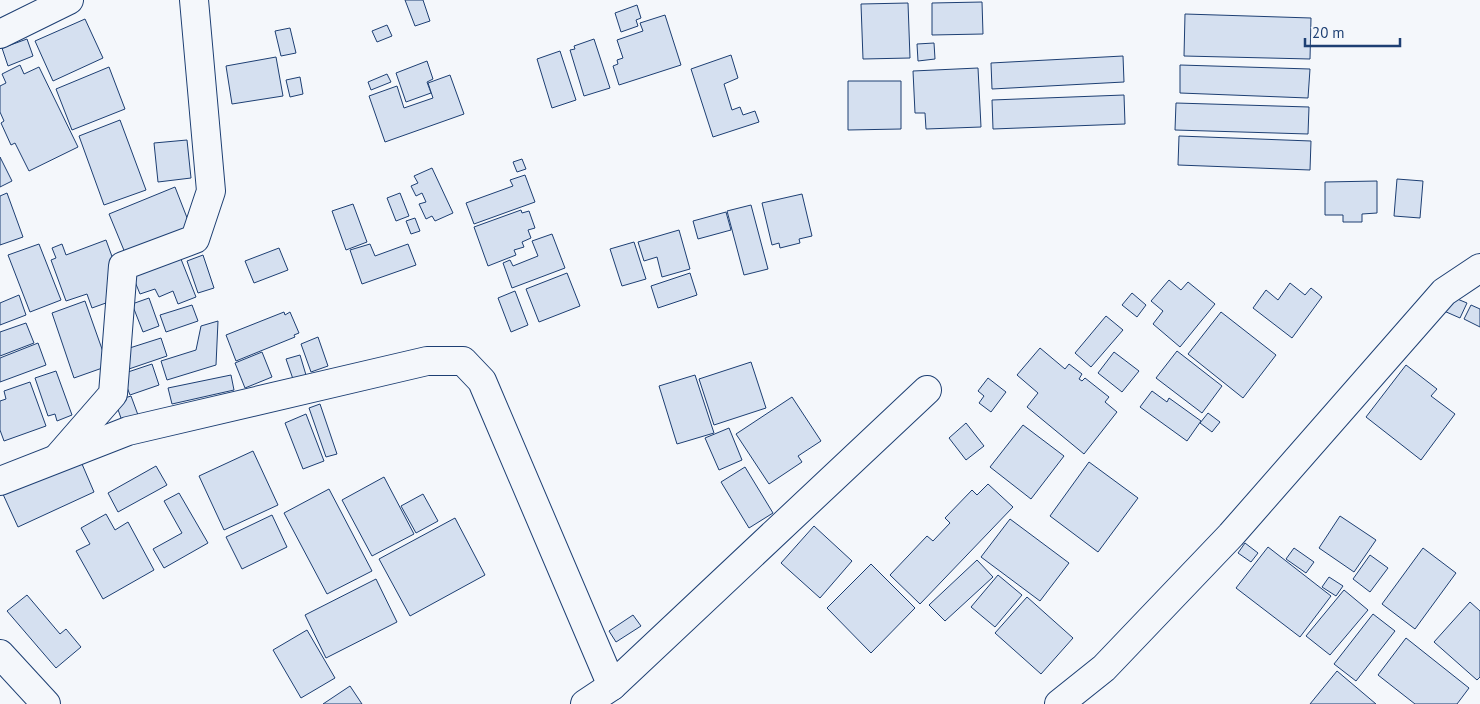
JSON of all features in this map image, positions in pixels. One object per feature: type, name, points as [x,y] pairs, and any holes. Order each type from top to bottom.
[{"type":"street","points":[[0,34],[69,0]]},
{"type":"street","points":[[58,457],[113,394],[123,266],[195,239],[211,190],[194,0]]},
{"type":"street","points":[[1059,704],[1104,668],[1231,535],[1444,292],[1480,268]]},
{"type":"street","points":[[0,481],[58,457],[138,429],[427,361],[463,361],[482,381],[612,686]]},
{"type":"street","points":[[585,704],[612,686],[927,390]]},
{"type":"street","points":[[0,654],[46,704]]},
{"type":"building","points":[[405,0],[423,0],[430,21],[415,26]]},
{"type":"building","points":[[982,2],[983,34],[932,35],[932,3]]},
{"type":"building","points":[[908,3],[910,58],[863,59],[861,4]]},
{"type":"building","points":[[637,5],[641,18],[636,20],[638,26],[621,32],[615,13]]},
{"type":"building","points":[[1185,14],[1311,18],[1310,59],[1184,56]]},
{"type":"building","points":[[665,15],[681,65],[619,85],[613,66],[618,64],[617,60],[623,58],[617,40],[643,31],[640,23]]},
{"type":"building","points":[[85,19],[103,58],[53,81],[35,41]]},
{"type":"building","points":[[387,25],[392,36],[377,42],[372,31]]},
{"type":"building","points":[[290,28],[296,53],[281,56],[275,31]]},
{"type":"building","points":[[27,39],[33,56],[8,66],[2,48]]},
{"type":"building","points":[[594,39],[610,88],[584,96],[570,50],[575,49],[574,46]]},
{"type":"building","points":[[934,43],[935,59],[918,61],[917,44]]},
{"type":"building","points":[[560,51],[576,100],[552,108],[537,59]]},
{"type":"building","points":[[731,55],[738,78],[724,84],[732,110],[740,107],[743,115],[755,111],[759,122],[713,137],[691,69]]},
{"type":"building","points":[[1123,56],[1124,82],[992,89],[991,63]]},
{"type":"building","points":[[276,57],[283,96],[232,104],[226,66]]},
{"type":"building","points":[[427,61],[433,79],[427,82],[431,93],[406,102],[396,73]]},
{"type":"building","points":[[20,65],[24,74],[39,67],[78,147],[29,171],[15,143],[11,145],[1,123],[4,121],[0,112],[0,86],[6,83],[2,74]]},
{"type":"building","points":[[1180,65],[1310,69],[1308,98],[1180,93]]},
{"type":"building","points":[[109,67],[125,109],[72,130],[56,89]]},
{"type":"building","points":[[978,68],[981,127],[926,129],[925,113],[915,113],[913,71]]},
{"type":"building","points":[[387,74],[391,82],[371,90],[368,82]]},
{"type":"building","points":[[450,75],[464,114],[385,142],[369,96],[397,86],[404,108],[433,98],[428,83]]},
{"type":"building","points":[[300,77],[303,94],[290,97],[286,80]]},
{"type":"building","points":[[848,81],[901,81],[901,129],[848,130]]},
{"type":"building","points":[[1124,95],[1125,124],[993,129],[992,100]]},
{"type":"building","points":[[1176,103],[1309,107],[1308,134],[1175,130]]},
{"type":"building","points":[[120,120],[146,190],[104,205],[79,136]]},
{"type":"building","points":[[1179,136],[1311,141],[1310,170],[1178,165]]},
{"type":"building","points":[[187,140],[191,178],[158,182],[154,143]]},
{"type":"building","points":[[0,157],[12,181],[0,187]]},
{"type":"building","points":[[522,159],[526,169],[517,172],[513,162]]},
{"type":"building","points":[[432,168],[453,213],[435,221],[432,216],[426,219],[419,204],[426,202],[422,193],[416,196],[411,186],[418,183],[414,176]]},
{"type":"building","points":[[525,175],[535,202],[474,224],[466,203],[513,186],[510,180]]},
{"type":"building","points":[[1397,179],[1423,181],[1420,218],[1394,216]]},
{"type":"building","points":[[1377,181],[1377,213],[1362,214],[1362,222],[1343,222],[1343,215],[1325,215],[1325,182]]},
{"type":"building","points":[[175,187],[193,233],[128,260],[109,214]]},
{"type":"building","points":[[7,193],[23,237],[0,245],[0,196]]},
{"type":"building","points":[[400,193],[409,216],[396,221],[387,198]]},
{"type":"building","points":[[802,194],[812,236],[799,239],[800,243],[780,248],[779,243],[772,245],[762,203]]},
{"type":"building","points":[[353,204],[367,242],[346,250],[332,211]]},
{"type":"building","points":[[751,205],[768,269],[744,275],[727,211]]},
{"type":"building","points":[[521,210],[522,213],[529,211],[535,228],[528,230],[531,238],[522,242],[524,247],[514,250],[516,255],[488,266],[474,227]]},
{"type":"building","points":[[726,212],[731,230],[698,239],[693,221]]},
{"type":"building","points":[[415,218],[420,231],[411,234],[406,221]]},
{"type":"building","points":[[679,230],[690,269],[662,277],[657,257],[644,261],[638,242]]},
{"type":"building","points":[[552,234],[565,268],[512,288],[503,263],[510,260],[513,266],[538,256],[532,241]]},
{"type":"building","points":[[106,240],[121,281],[117,299],[92,308],[87,294],[66,301],[51,260],[56,258],[52,248],[62,244],[66,255]]},
{"type":"building","points":[[634,242],[646,279],[622,286],[610,249]]},
{"type":"building","points":[[39,244],[61,300],[30,312],[8,255]]},
{"type":"building","points":[[370,244],[375,256],[408,244],[416,265],[362,284],[350,250]]},
{"type":"building","points":[[279,248],[288,270],[254,283],[245,261]]},
{"type":"building","points":[[177,249],[196,297],[178,304],[173,291],[159,297],[155,289],[140,294],[129,267]]},
{"type":"building","points":[[203,255],[214,288],[198,293],[187,261]]},
{"type":"building","points":[[567,273],[580,306],[539,322],[526,289]]},
{"type":"building","points":[[690,273],[697,295],[658,308],[651,286]]},
{"type":"building","points":[[1169,280],[1181,290],[1188,282],[1215,304],[1180,347],[1153,324],[1163,311],[1151,301]]},
{"type":"building","points":[[1290,283],[1305,295],[1311,288],[1322,297],[1292,338],[1253,308],[1266,290],[1278,300]]},
{"type":"building","points":[[515,291],[528,325],[511,332],[498,298]]},
{"type":"building","points":[[1132,293],[1146,305],[1137,317],[1122,305]]},
{"type":"building","points":[[19,295],[26,315],[0,325],[0,303]]},
{"type":"building","points":[[1450,296],[1467,303],[1460,318],[1444,311]]},
{"type":"building","points":[[149,298],[159,326],[143,332],[132,304]]},
{"type":"building","points":[[85,301],[108,366],[74,378],[52,313]]},
{"type":"building","points":[[192,305],[198,321],[166,332],[160,315]]},
{"type":"building","points":[[1471,305],[1480,309],[1480,327],[1464,319]]},
{"type":"building","points":[[284,312],[285,315],[290,312],[299,333],[294,335],[295,337],[236,361],[226,335]]},
{"type":"building","points":[[1221,312],[1276,355],[1243,398],[1188,354]]},
{"type":"building","points":[[1106,316],[1123,330],[1091,367],[1075,353]]},
{"type":"building","points":[[218,321],[216,365],[167,380],[161,361],[196,350],[201,326]]},
{"type":"building","points":[[26,323],[34,343],[0,356],[0,332]]},
{"type":"building","points":[[318,337],[328,366],[311,372],[301,344]]},
{"type":"building","points":[[161,338],[167,356],[123,371],[117,352]]},
{"type":"building","points":[[38,343],[46,365],[0,382],[0,358]]},
{"type":"building","points":[[1040,348],[1065,369],[1069,364],[1082,374],[1079,379],[1082,381],[1085,378],[1109,397],[1105,402],[1117,412],[1084,454],[1027,407],[1038,393],[1017,375]]},
{"type":"building","points":[[1177,351],[1222,386],[1202,413],[1156,378]]},
{"type":"building","points":[[262,352],[272,377],[245,388],[235,363]]},
{"type":"building","points":[[1114,352],[1139,371],[1122,392],[1098,373]]},
{"type":"building","points":[[300,355],[306,375],[293,379],[286,359]]},
{"type":"building","points":[[751,362],[766,408],[714,425],[699,379]]},
{"type":"building","points":[[152,364],[159,385],[130,395],[122,374]]},
{"type":"building","points":[[1406,365],[1437,389],[1431,396],[1455,414],[1421,460],[1366,417]]},
{"type":"building","points":[[56,371],[72,415],[57,421],[55,414],[48,416],[35,378]]},
{"type":"building","points":[[231,375],[234,390],[172,404],[168,388]]},
{"type":"building","points":[[695,375],[714,433],[677,444],[659,386]]},
{"type":"building","points":[[988,378],[1006,392],[991,412],[979,403],[984,396],[978,391]]},
{"type":"building","points":[[30,382],[46,426],[4,441],[0,430],[0,401],[6,399],[4,391]]},
{"type":"building","points":[[1152,391],[1167,402],[1169,398],[1201,421],[1187,441],[1140,407]]},
{"type":"building","points":[[131,396],[138,415],[122,421],[115,401]]},
{"type":"building","points":[[792,397],[821,441],[798,456],[802,462],[769,484],[736,434]]},
{"type":"building","points":[[320,404],[337,454],[326,457],[309,408]]},
{"type":"building","points":[[1208,413],[1220,422],[1212,432],[1200,423]]},
{"type":"building","points":[[306,414],[324,461],[303,469],[285,423]]},
{"type":"building","points":[[966,423],[984,446],[966,460],[949,438]]},
{"type":"building","points":[[1023,425],[1064,456],[1031,499],[990,467]]},
{"type":"building","points":[[729,428],[742,460],[719,470],[705,438]]},
{"type":"building","points":[[253,451],[278,505],[224,530],[199,476]]},
{"type":"building","points":[[79,457],[94,492],[18,527],[2,492]]},
{"type":"building","points":[[1089,462],[1138,498],[1098,552],[1050,516]]},
{"type":"building","points":[[156,466],[167,485],[118,512],[108,493]]},
{"type":"building","points":[[745,467],[773,513],[749,528],[721,482]]},
{"type":"building","points":[[384,477],[414,534],[372,556],[342,500]]},
{"type":"building","points":[[988,484],[1013,507],[920,604],[890,575],[927,536],[933,541],[950,523],[945,518],[972,490],[977,495]]},
{"type":"building","points":[[329,489],[372,571],[327,594],[284,513]]},
{"type":"building","points":[[179,493],[208,543],[164,568],[153,549],[182,533],[164,501]]},
{"type":"building","points":[[423,494],[438,521],[416,533],[401,506]]},
{"type":"building","points":[[106,514],[115,530],[128,522],[154,570],[103,599],[76,551],[90,544],[81,528]]},
{"type":"building","points":[[272,515],[287,547],[242,569],[226,537]]},
{"type":"building","points":[[1340,516],[1376,540],[1354,572],[1319,548]]},
{"type":"building","points":[[455,518],[485,575],[410,616],[379,559]]},
{"type":"building","points":[[1010,519],[1069,563],[1040,601],[981,557]]},
{"type":"building","points":[[814,526],[852,561],[820,598],[781,563]]},
{"type":"building","points":[[1245,543],[1258,553],[1251,562],[1238,553]]},
{"type":"building","points":[[1268,547],[1331,596],[1300,637],[1236,588]]},
{"type":"building","points":[[1294,548],[1314,562],[1306,573],[1286,559]]},
{"type":"building","points":[[1423,548],[1456,573],[1415,629],[1382,604]]},
{"type":"building","points":[[1370,555],[1388,568],[1370,592],[1353,579]]},
{"type":"building","points":[[977,560],[993,577],[945,621],[929,605]]},
{"type":"building","points":[[871,564],[915,608],[871,653],[827,608]]},
{"type":"building","points":[[998,575],[1022,595],[995,627],[971,607]]},
{"type":"building","points":[[1329,577],[1343,586],[1336,596],[1322,587]]},
{"type":"building","points":[[376,579],[397,622],[326,658],[305,615]]},
{"type":"building","points":[[1344,590],[1368,610],[1330,655],[1306,636]]},
{"type":"building","points":[[27,595],[60,634],[66,629],[81,647],[56,668],[7,611]]},
{"type":"building","points":[[1027,597],[1073,638],[1041,674],[995,633]]},
{"type":"building","points":[[1470,602],[1480,611],[1480,677],[1477,680],[1434,642]]},
{"type":"building","points":[[1373,614],[1395,631],[1356,681],[1334,664]]},
{"type":"building","points":[[633,615],[641,626],[616,642],[609,631]]},
{"type":"building","points":[[307,630],[335,678],[301,698],[273,650]]},
{"type":"building","points":[[1406,638],[1469,688],[1457,704],[1415,704],[1378,675]]},
{"type":"building","points":[[1337,671],[1376,704],[1310,704]]},
{"type":"building","points":[[350,686],[362,704],[323,704]]}]
